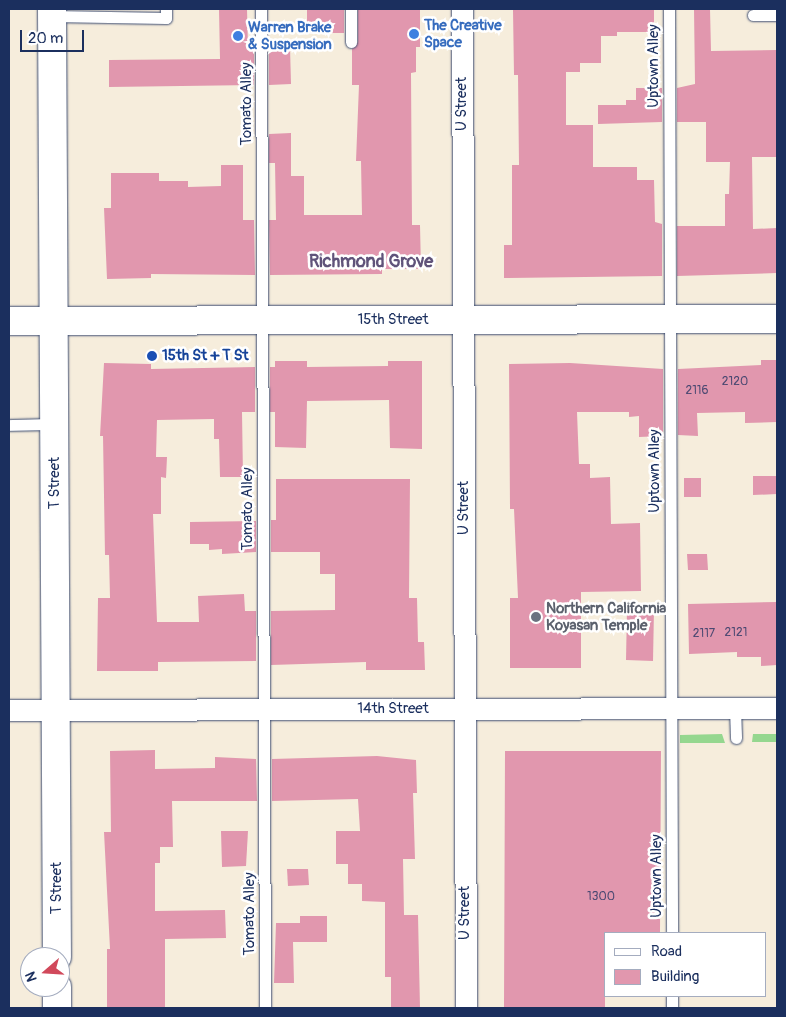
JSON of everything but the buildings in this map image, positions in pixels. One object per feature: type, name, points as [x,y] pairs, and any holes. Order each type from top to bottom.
[{"type":"street","name":"U Street","points":[[462,9],[466,1008]]},
{"type":"street","name":"T Street","points":[[52,12],[57,947]]},
{"type":"street","name":"15th Street","points":[[9,321],[777,320]]},
{"type":"street","name":"14th Street","points":[[9,710],[777,708]]},
{"type":"lane","points":[[52,12],[166,18],[166,9]]},
{"type":"lane","name":"Tomato Alley","points":[[261,9],[265,1008]]},
{"type":"lane","points":[[351,42],[352,9]]},
{"type":"lane","name":"Uptown Alley","points":[[669,9],[672,932]]},
{"type":"lane","points":[[753,15],[777,15]]},
{"type":"lane","points":[[9,425],[54,424]]},
{"type":"lane","points":[[736,708],[736,738]]},
{"type":"green space","points":[[722,734],[725,743],[680,743],[680,735]]},
{"type":"green space","points":[[753,734],[777,734],[777,742],[752,742]]},
{"type":"place","name":"The Creative Space","points":[[414,34]]},
{"type":"place","name":"Warren Brake & Suspension","points":[[238,36]]},
{"type":"place","name":"15th St + T St","points":[[152,356]]},
{"type":"place","name":"Northern California Koyasan Temple","points":[[536,617]]},
{"type":"district","name":"Richmond Grove","points":[[371,262]]}]
